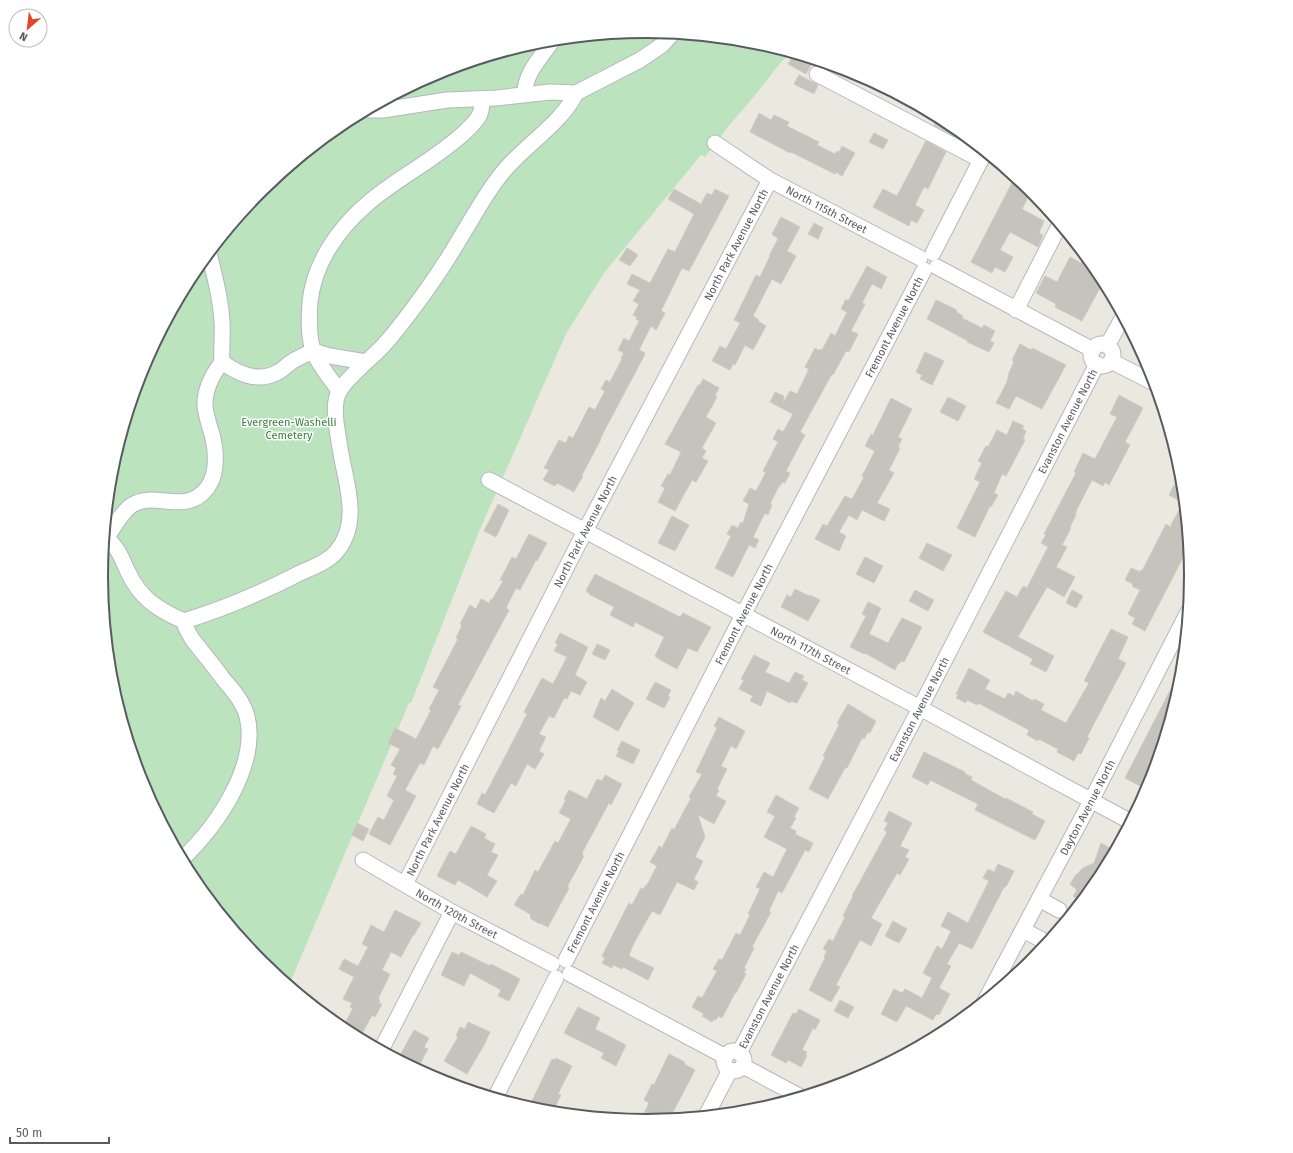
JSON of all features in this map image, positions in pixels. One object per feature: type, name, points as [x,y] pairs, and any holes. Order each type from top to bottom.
[{"type":"street","points":[[377,110],[447,100],[481,99],[560,91],[576,93],[640,60],[667,39]]},
{"type":"street","points":[[524,94],[529,75],[547,47]]},
{"type":"street","points":[[817,74],[982,155]]},
{"type":"street","points":[[109,543],[117,549],[132,580],[144,597],[163,611],[184,621],[223,608],[282,582],[328,559],[335,553],[346,534],[350,512],[349,496],[335,412],[339,391],[392,335],[428,288],[445,264],[483,201],[502,173],[564,112],[572,102],[576,93]]},
{"type":"street","points":[[339,391],[313,351],[309,320],[312,285],[318,267],[333,242],[347,224],[366,205],[440,152],[477,120],[480,114],[481,99]]},
{"type":"street","name":"North 115th Street","points":[[715,143],[770,180],[929,262],[1147,379]]},
{"type":"street","name":"Fremont Avenue North","points":[[497,1094],[743,615],[929,262],[983,156]]},
{"type":"street","name":"North Park Avenue North","points":[[405,884],[585,531],[770,180]]},
{"type":"street","points":[[1016,310],[1057,229]]},
{"type":"street","points":[[110,533],[126,510],[132,505],[145,501],[183,503],[193,500],[208,487],[213,478],[216,465],[211,429],[205,406],[208,384],[216,369],[222,362],[222,322],[221,308],[211,261]]},
{"type":"street","name":"Evanston Avenue North","points":[[709,1111],[1120,322]]},
{"type":"street","points":[[222,362],[232,370],[245,375],[257,377],[268,376],[277,372],[313,351],[330,356],[366,362]]},
{"type":"street","name":"North 117th Street","points":[[489,480],[920,708],[1127,820]]},
{"type":"street","points":[[184,621],[192,639],[240,700],[248,719],[249,729],[247,752],[244,764],[227,805],[210,830],[186,855]]},
{"type":"street","name":"Dayton Avenue North","points":[[991,990],[1091,801],[1183,622]]},
{"type":"street","name":"North 120th Street","points":[[363,860],[452,912],[795,1094]]},
{"type":"street","points":[[1039,899],[1059,910]]},
{"type":"street","points":[[382,1046],[452,912]]},
{"type":"street","points":[[1023,930],[1042,940]]},
{"type":"green space","name":"Evergreen-Washelli Cemetery","points":[[611,39],[682,39],[752,48],[788,57],[782,61],[731,123],[705,157],[701,155],[604,273],[566,334],[478,534],[411,703],[409,703],[291,981],[242,932],[219,904],[180,846],[149,783],[126,716],[118,682],[109,612],[108,576],[109,541],[118,471],[126,437],[149,370],[180,307],[219,249],[242,221],[291,172],[319,149],[377,110],[440,79],[507,56],[541,48]]},
{"type":"building","points":[[792,58],[812,64],[806,74],[788,64]]},
{"type":"building","points":[[799,75],[818,85],[814,94],[794,84]]},
{"type":"building","points":[[759,113],[771,120],[774,115],[789,122],[787,126],[819,142],[817,145],[835,154],[837,151],[839,152],[842,146],[855,153],[842,176],[791,152],[790,153],[750,132]]},
{"type":"building","points":[[935,122],[953,134],[953,135],[934,125]]},
{"type":"building","points":[[874,133],[888,140],[883,149],[869,142]]},
{"type":"building","points":[[926,141],[946,152],[928,189],[924,187],[915,205],[924,210],[917,223],[911,220],[909,226],[873,207],[883,189],[897,196]]},
{"type":"building","points":[[1012,182],[1028,197],[1022,209],[1044,221],[1039,233],[1043,235],[1038,247],[1010,232],[1000,250],[1013,257],[1005,272],[995,267],[992,273],[971,262]]},
{"type":"building","points":[[674,189],[701,204],[707,193],[712,195],[715,189],[729,196],[689,271],[682,268],[661,311],[665,313],[656,330],[651,326],[639,350],[645,353],[644,356],[574,492],[557,483],[555,486],[543,480],[549,470],[544,468],[559,440],[566,443],[569,436],[573,438],[589,407],[595,410],[605,391],[601,389],[606,380],[610,382],[622,359],[621,358],[624,353],[618,350],[624,338],[629,341],[639,321],[636,319],[637,317],[633,315],[639,304],[633,301],[640,290],[627,284],[632,274],[650,283],[668,249],[675,252],[694,214],[668,199]]},
{"type":"building","points":[[781,217],[800,227],[787,251],[796,256],[781,284],[772,279],[753,316],[766,326],[753,350],[745,345],[735,365],[733,364],[730,370],[712,361],[720,346],[726,349],[740,323],[734,320],[756,275],[760,277],[778,239],[772,234]]},
{"type":"building","points":[[814,223],[823,228],[818,239],[808,234]]},
{"type":"building","points":[[627,248],[638,255],[630,266],[619,260]]},
{"type":"building","points":[[1070,257],[1081,263],[1083,262],[1094,277],[1101,289],[1100,288],[1082,321],[1055,307],[1056,304],[1036,293],[1045,276],[1057,282]]},
{"type":"building","points":[[867,266],[887,277],[881,289],[872,284],[862,303],[865,304],[851,331],[858,334],[849,352],[846,351],[833,375],[832,374],[800,432],[805,435],[786,471],[790,473],[785,483],[782,482],[779,486],[770,504],[772,505],[768,515],[765,513],[753,537],[759,540],[755,548],[749,545],[733,577],[715,568],[731,536],[727,534],[732,525],[738,528],[741,522],[743,523],[749,504],[743,501],[750,488],[756,491],[766,472],[763,471],[778,442],[773,439],[778,429],[783,432],[793,414],[770,402],[775,392],[784,396],[783,403],[790,391],[797,394],[809,369],[805,367],[815,348],[820,351],[820,349],[822,350],[831,333],[835,336],[847,312],[841,309],[846,299],[848,301]]},
{"type":"building","points":[[936,300],[957,310],[956,312],[963,316],[962,318],[982,328],[984,325],[995,331],[990,341],[994,343],[989,352],[967,342],[968,341],[927,319]]},
{"type":"building","points":[[1020,344],[1031,350],[1032,348],[1066,365],[1042,409],[1016,396],[1009,409],[996,403],[1006,384],[1014,362],[1012,360]]},
{"type":"building","points":[[925,352],[944,361],[932,385],[920,379],[922,375],[916,372]]},
{"type":"building","points":[[703,379],[719,388],[715,396],[717,397],[706,417],[716,423],[702,448],[706,451],[702,458],[708,461],[696,482],[692,480],[675,511],[658,502],[665,488],[661,486],[668,474],[670,475],[681,452],[665,444],[698,385],[700,385]]},
{"type":"building","points":[[1119,395],[1143,408],[1125,442],[1130,445],[1109,485],[1105,482],[1103,486],[1092,480],[1076,511],[1076,515],[1070,527],[1071,528],[1062,545],[1067,547],[1056,567],[1075,577],[1064,597],[1047,587],[1018,637],[1054,656],[1046,672],[1030,664],[1033,659],[983,632],[1006,591],[1017,597],[1023,586],[1027,588],[1048,547],[1041,543],[1046,535],[1044,534],[1076,473],[1074,472],[1083,453],[1095,459],[1117,417],[1110,414]]},
{"type":"building","points":[[948,397],[966,406],[958,421],[940,412]]},
{"type":"building","points":[[891,398],[912,409],[898,437],[902,439],[898,447],[900,448],[889,470],[894,473],[877,503],[890,509],[884,521],[862,510],[857,520],[849,515],[839,532],[846,536],[839,551],[815,539],[823,524],[827,526],[845,496],[852,499],[864,477],[862,476],[875,451],[865,446],[871,434],[873,435]]},
{"type":"building","points":[[1013,421],[1024,426],[1022,429],[1026,431],[1023,439],[1025,440],[1006,476],[1002,474],[994,493],[998,495],[991,507],[990,506],[975,537],[957,528],[980,482],[974,479],[982,463],[978,461],[986,446],[988,447],[997,430],[1007,435]]},
{"type":"building","points":[[1174,485],[1177,487],[1179,501],[1169,495]]},
{"type":"building","points":[[498,504],[509,510],[496,537],[484,531]]},
{"type":"building","points":[[1179,510],[1181,511],[1184,555],[1145,631],[1132,624],[1135,618],[1128,614],[1140,590],[1125,580],[1131,568],[1140,572],[1141,570],[1142,571],[1166,524],[1170,527]]},
{"type":"building","points":[[672,516],[689,525],[675,551],[658,543]]},
{"type":"building","points":[[529,534],[547,543],[520,590],[516,588],[506,608],[509,610],[458,705],[461,706],[438,749],[433,746],[424,765],[420,763],[405,790],[416,796],[390,845],[369,834],[378,817],[384,820],[394,800],[387,796],[397,776],[393,774],[396,768],[391,765],[400,749],[388,743],[395,728],[416,739],[431,710],[429,709],[439,690],[433,687],[458,639],[456,638],[462,625],[460,624],[470,605],[476,609],[481,599],[489,603],[491,599],[492,600],[503,581],[500,580],[512,557],[516,559]]},
{"type":"building","points":[[927,543],[952,555],[943,571],[919,558]]},
{"type":"building","points":[[865,557],[883,566],[874,583],[856,574]]},
{"type":"building","points":[[595,574],[680,617],[683,613],[711,627],[697,652],[688,648],[677,669],[655,656],[664,637],[635,622],[633,627],[610,615],[614,607],[586,591]]},
{"type":"building","points":[[795,589],[820,600],[808,621],[781,607],[787,595],[791,597]]},
{"type":"building","points":[[915,590],[934,600],[928,611],[909,601]]},
{"type":"building","points":[[1072,590],[1083,596],[1076,608],[1066,603]]},
{"type":"building","points":[[868,602],[881,608],[869,634],[888,643],[902,618],[922,627],[904,662],[901,661],[899,664],[898,663],[895,670],[865,653],[864,654],[850,647],[866,616],[862,614]]},
{"type":"building","points":[[1111,629],[1128,637],[1118,659],[1126,663],[1087,737],[1089,738],[1081,754],[1078,753],[1074,761],[1057,752],[1058,749],[1039,739],[1038,741],[1027,735],[1029,730],[978,703],[977,705],[967,700],[966,703],[956,698],[958,695],[956,694],[969,668],[990,680],[985,689],[1005,699],[1008,693],[1014,696],[1016,691],[1033,701],[1034,699],[1044,704],[1041,710],[1066,723],[1089,683],[1084,681]]},
{"type":"building","points":[[560,633],[588,647],[575,675],[587,682],[580,695],[571,691],[567,699],[564,698],[554,718],[549,716],[539,734],[546,737],[539,751],[544,754],[535,769],[527,764],[516,786],[511,783],[494,813],[477,804],[482,793],[485,795],[527,714],[524,712],[542,678],[553,684],[567,657],[554,651],[558,644],[555,643]]},
{"type":"building","points":[[597,644],[610,650],[605,660],[592,654]]},
{"type":"building","points":[[754,655],[770,663],[765,672],[789,683],[795,672],[804,676],[802,680],[808,683],[797,703],[791,701],[790,703],[767,691],[761,706],[750,701],[753,696],[739,689],[744,680],[741,679]]},
{"type":"building","points":[[1175,680],[1167,716],[1142,787],[1125,778]]},
{"type":"building","points":[[655,682],[671,690],[668,696],[670,697],[664,708],[646,699]]},
{"type":"building","points":[[612,689],[634,703],[618,731],[593,717],[601,698],[605,701]]},
{"type":"building","points":[[848,704],[876,721],[870,733],[868,732],[864,739],[862,738],[847,768],[845,768],[828,799],[809,789],[825,757],[823,756],[839,725],[837,723]]},
{"type":"building","points":[[719,717],[745,731],[736,749],[731,746],[721,766],[727,769],[717,789],[719,790],[716,796],[726,801],[714,824],[698,815],[705,837],[695,857],[703,861],[694,879],[698,882],[694,890],[677,882],[660,915],[652,911],[633,945],[629,956],[654,968],[648,980],[623,967],[622,969],[613,965],[612,968],[602,963],[605,958],[602,956],[629,903],[632,905],[641,888],[643,889],[647,885],[657,866],[650,862],[659,846],[662,848],[672,828],[674,830],[691,798],[689,797],[702,774],[696,772],[717,728],[714,726]]},
{"type":"building","points":[[622,741],[640,750],[633,764],[616,756],[619,751],[617,750]]},
{"type":"building","points":[[924,752],[965,772],[965,774],[972,777],[971,780],[1005,799],[1006,798],[1033,812],[1032,814],[1045,821],[1035,840],[975,810],[978,804],[930,780],[928,785],[912,777]]},
{"type":"building","points":[[605,775],[622,784],[611,805],[609,803],[583,851],[582,855],[584,856],[548,927],[540,924],[531,919],[530,914],[514,905],[521,894],[523,895],[535,870],[538,872],[555,841],[558,843],[571,819],[559,813],[566,800],[564,799],[569,790],[587,799],[597,779],[602,781]]},
{"type":"building","points":[[776,795],[799,808],[794,817],[796,818],[790,828],[796,831],[795,834],[813,843],[809,852],[805,850],[782,893],[778,891],[769,911],[771,912],[752,947],[754,948],[744,968],[746,969],[744,973],[746,974],[722,1018],[718,1016],[716,1020],[714,1019],[712,1022],[702,1016],[704,1014],[692,1007],[698,996],[702,998],[717,971],[713,969],[719,959],[722,960],[736,933],[740,935],[760,889],[756,887],[764,872],[773,877],[787,849],[764,837],[775,816],[767,812]]},
{"type":"building","points":[[889,811],[912,823],[900,846],[909,850],[905,857],[909,859],[900,875],[897,873],[871,918],[882,924],[871,946],[860,940],[836,985],[840,987],[831,1002],[809,990],[825,958],[824,957],[827,951],[823,949],[829,939],[833,941],[845,917],[843,916],[852,896],[887,832],[884,830],[888,823],[884,821]]},
{"type":"building","points":[[357,823],[369,829],[363,841],[352,835]]},
{"type":"building","points":[[471,826],[486,834],[484,838],[495,844],[491,852],[498,855],[487,875],[497,881],[487,897],[458,880],[455,885],[437,876],[450,851],[456,854]]},
{"type":"building","points":[[1101,843],[1111,849],[1078,898],[1073,896],[1077,890],[1070,884],[1075,876],[1083,868],[1094,863]]},
{"type":"building","points":[[998,864],[1014,871],[972,949],[959,943],[947,964],[951,966],[939,988],[950,994],[939,1015],[936,1014],[933,1020],[906,1006],[897,1022],[881,1014],[894,989],[902,993],[905,989],[922,998],[932,978],[923,973],[937,946],[942,949],[951,931],[941,926],[948,912],[968,923],[989,881],[983,878],[988,869],[994,872]]},
{"type":"building","points":[[395,910],[421,923],[401,957],[391,952],[382,970],[390,974],[378,999],[380,1000],[379,1003],[382,1004],[375,1017],[372,1015],[362,1033],[345,1023],[353,1008],[350,1007],[352,1003],[343,999],[354,977],[339,969],[344,959],[358,966],[368,947],[362,944],[371,925],[384,932]]},
{"type":"building","points":[[893,921],[907,929],[899,943],[885,936]]},
{"type":"building","points":[[452,952],[459,955],[461,952],[490,966],[491,964],[520,979],[509,1001],[498,996],[501,990],[470,973],[464,986],[441,975]]},
{"type":"building","points":[[840,1000],[854,1007],[848,1018],[834,1011]]},
{"type":"building","points":[[578,1007],[600,1018],[595,1029],[626,1045],[616,1066],[601,1058],[604,1053],[564,1033]]},
{"type":"building","points":[[799,1009],[820,1020],[815,1030],[813,1028],[802,1050],[807,1052],[805,1055],[807,1056],[801,1067],[788,1060],[786,1063],[771,1055],[793,1013],[796,1014]]},
{"type":"building","points":[[468,1022],[490,1032],[467,1074],[444,1061],[458,1037],[456,1036],[460,1027],[465,1029]]},
{"type":"building","points":[[414,1030],[429,1038],[424,1047],[428,1049],[420,1065],[400,1055]]},
{"type":"building","points":[[669,1054],[685,1062],[684,1064],[695,1070],[673,1112],[671,1111],[670,1114],[643,1115],[649,1103],[644,1100],[652,1084],[654,1085]]},
{"type":"building","points":[[556,1058],[572,1066],[558,1094],[561,1095],[555,1107],[531,1103],[552,1059],[555,1060]]}]
